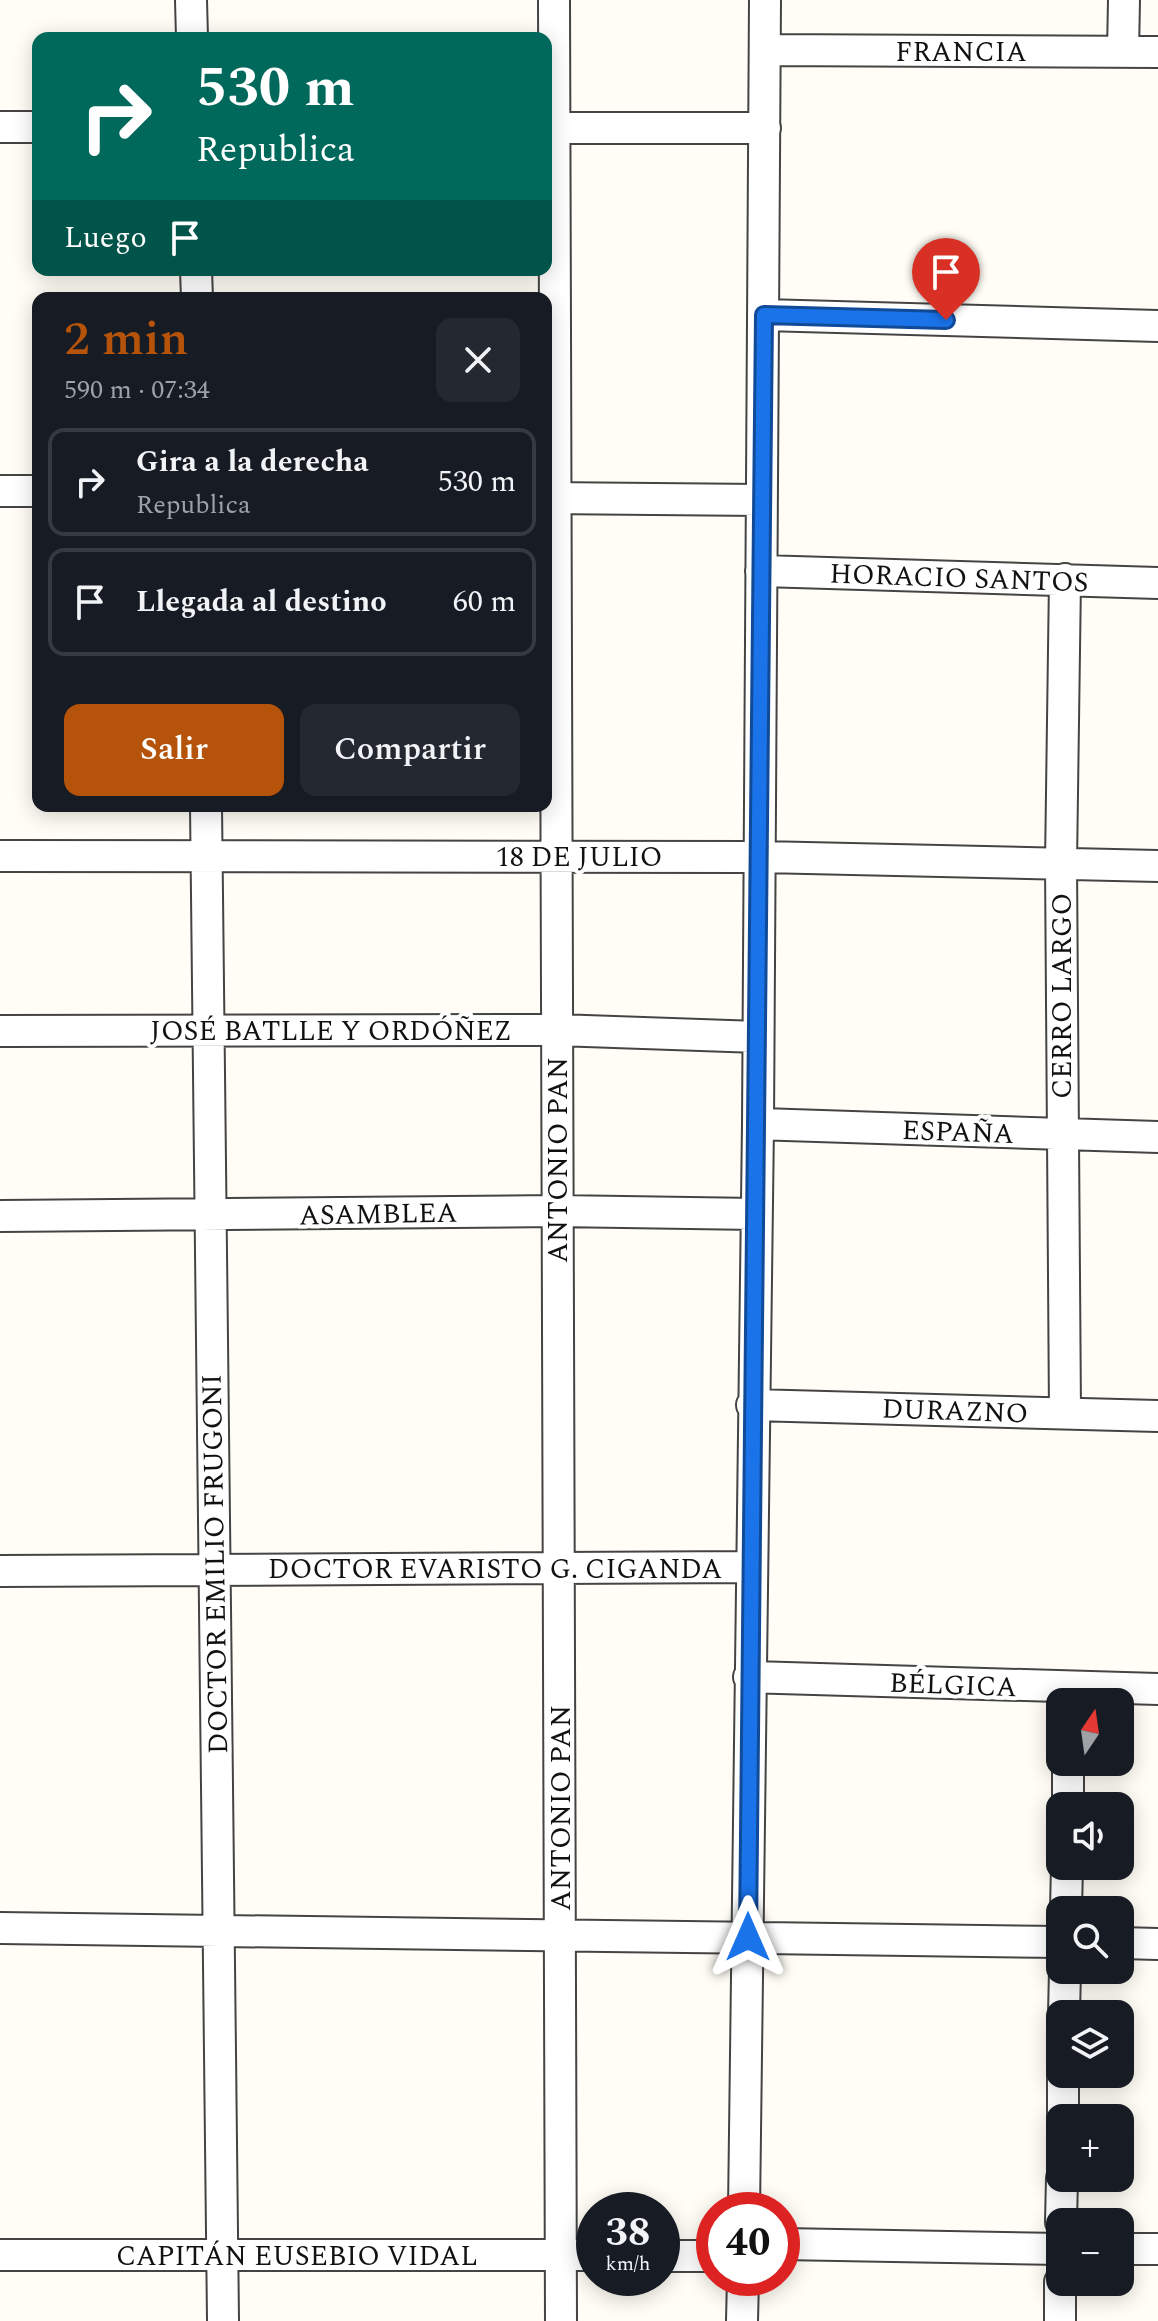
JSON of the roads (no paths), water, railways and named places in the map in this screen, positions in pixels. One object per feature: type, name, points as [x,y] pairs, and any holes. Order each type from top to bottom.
[{"type":"street","points":[[191,0],[192,32]]},
{"type":"street","name":"ANTONIO PAN","points":[[552,85],[554,0]]},
{"type":"street","points":[[744,2192],[758,1124],[765,0]]},
{"type":"street","points":[[1123,52],[1124,0]]},
{"type":"street","name":"FRANCIA","points":[[765,50],[1158,52]]},
{"type":"street","points":[[0,127],[32,127]]},
{"type":"street","points":[[552,128],[765,128]]},
{"type":"street","points":[[764,315],[1158,326]]},
{"type":"street","points":[[0,491],[32,491]]},
{"type":"street","points":[[552,498],[761,500]]},
{"type":"street","name":"ANTONIO PAN","points":[[552,498],[559,856],[557,1211],[561,2321]]},
{"type":"street","name":"HORACIO SANTOS","points":[[761,571],[1158,583]]},
{"type":"street","name":"CERRO LARGO","points":[[1065,579],[1061,864],[1065,1413]]},
{"type":"street","name":"DOCTOR EMILIO FRUGONI","points":[[206,812],[223,2321]]},
{"type":"street","name":"18 DE JULIO","points":[[0,856],[759,857],[1158,866]]},
{"type":"street","name":"JOSÉ BATLLE Y ORDÓÑEZ","points":[[0,1031],[557,1030],[758,1037]]},
{"type":"street","name":"ESPAÑA","points":[[758,1124],[1158,1137]]},
{"type":"street","name":"ASAMBLEA","points":[[0,1216],[557,1211],[756,1214]]},
{"type":"street","name":"DURAZNO","points":[[752,1405],[1158,1416]]},
{"type":"street","name":"DOCTOR EVARISTO G. CIGANDA","points":[[0,1571],[751,1567]]},
{"type":"street","name":"BÉLGICA","points":[[749,1677],[1046,1694]]},
{"type":"street","name":"BÉLGICA","points":[[1134,1691],[1158,1689]]},
{"type":"street","points":[[0,1928],[1046,1942]]},
{"type":"street","points":[[1134,1943],[1158,1944]]},
{"type":"street","points":[[800,2244],[1046,2249]]},
{"type":"street","points":[[1134,2249],[1158,2249]]},
{"type":"street","name":"CAPITÁN EUSEBIO VIDAL","points":[[0,2255],[576,2255]]},
{"type":"street","points":[[742,2321],[743,2296]]},
{"type":"street","points":[[1060,2296],[1060,2321]]}]
